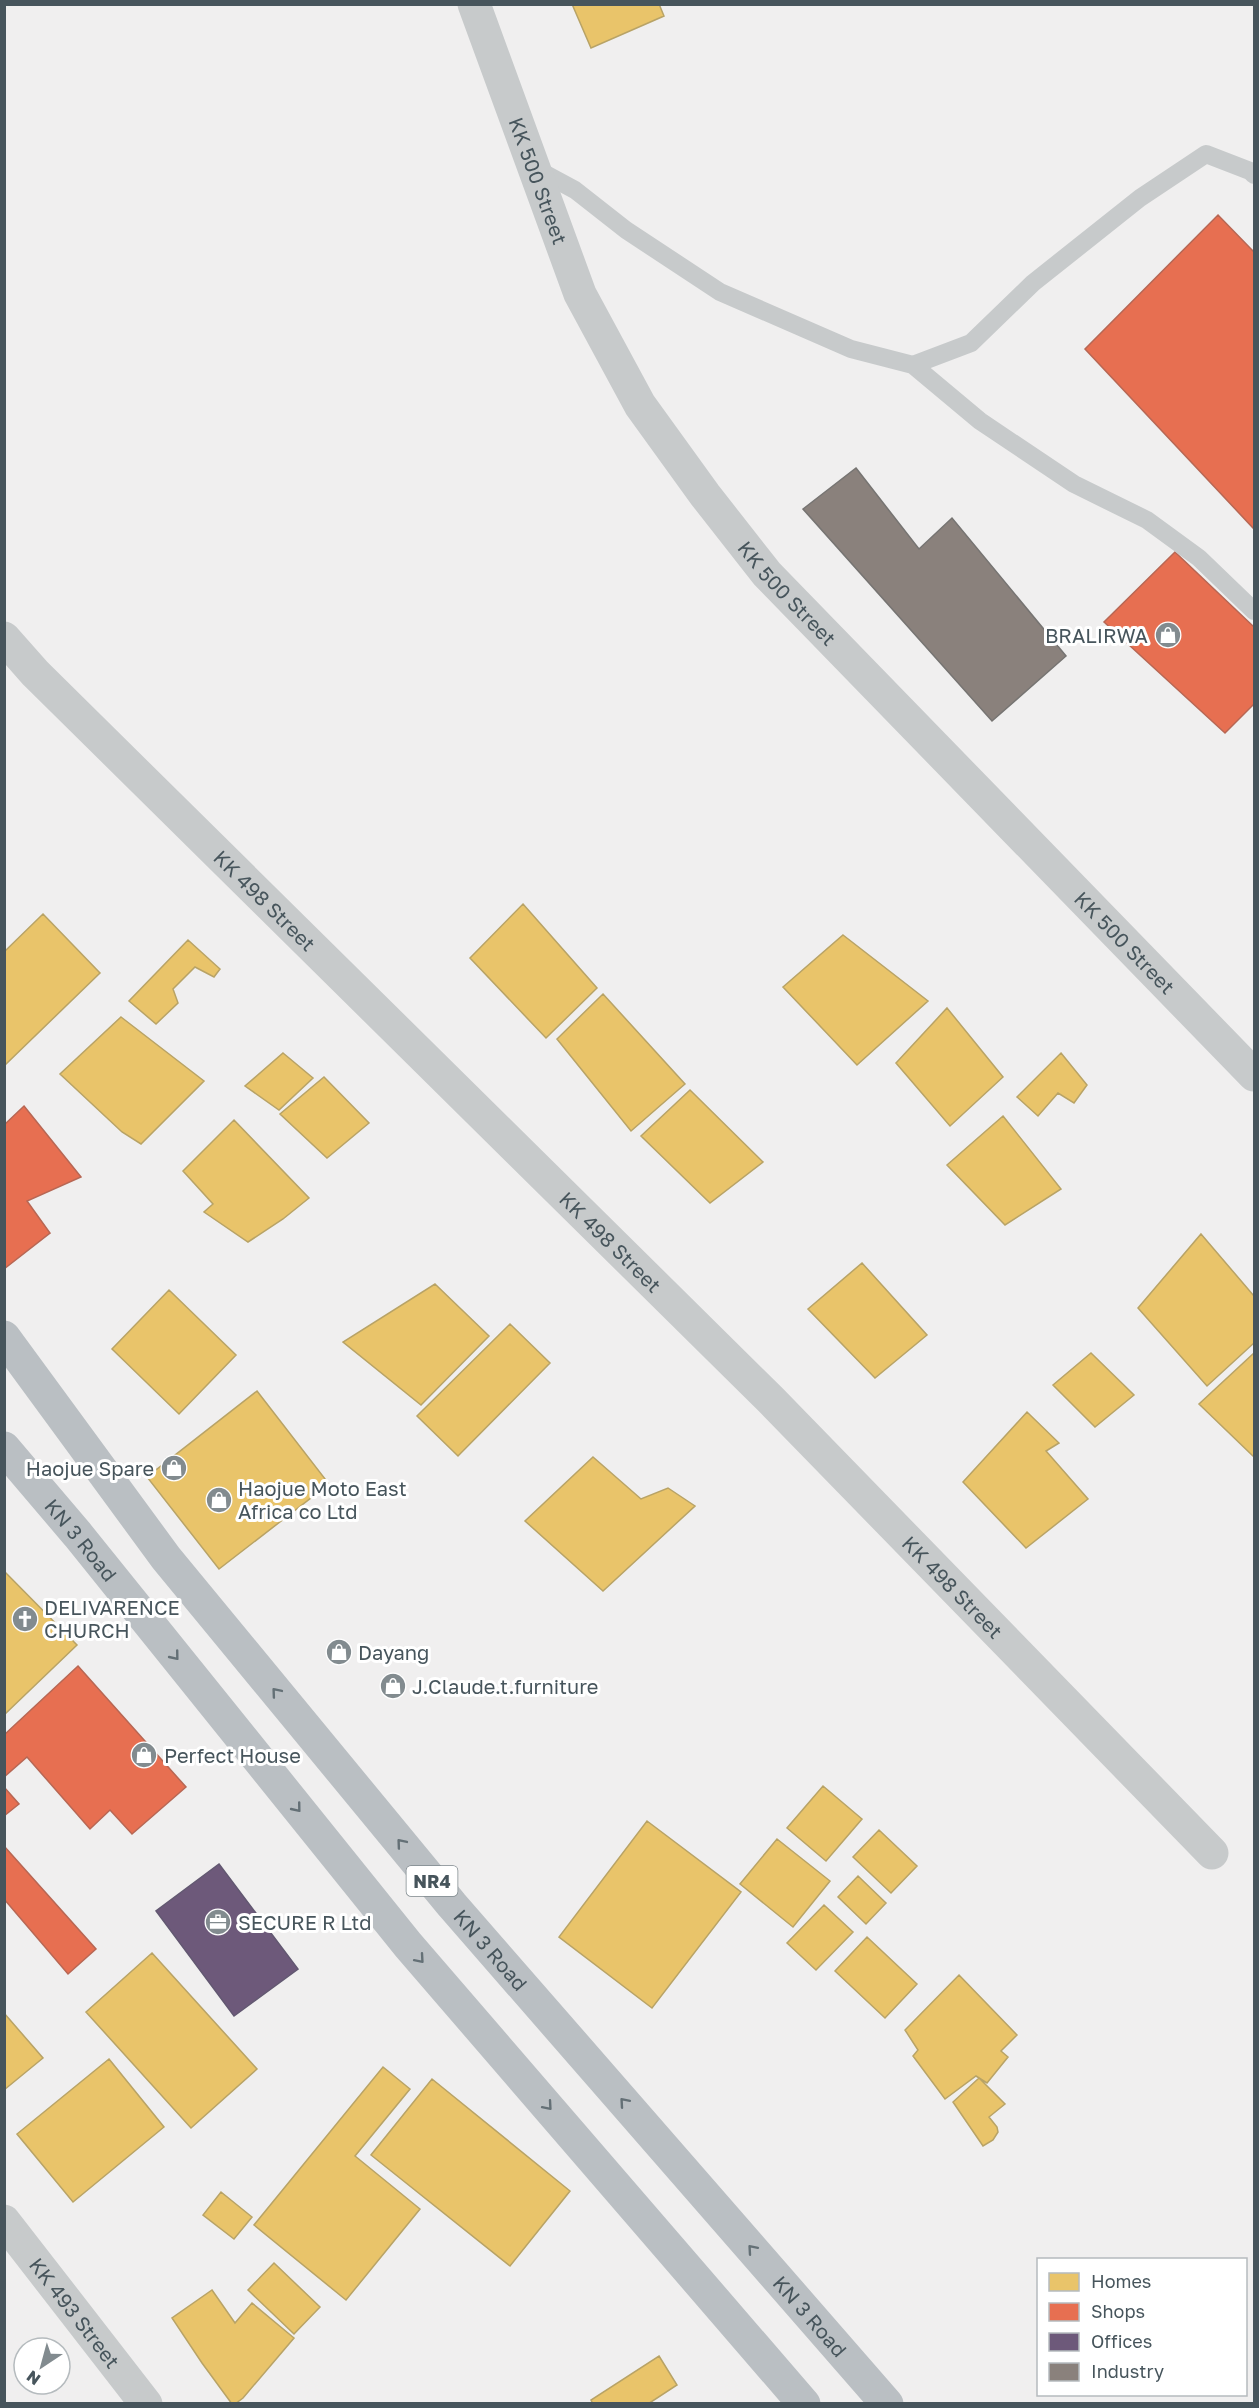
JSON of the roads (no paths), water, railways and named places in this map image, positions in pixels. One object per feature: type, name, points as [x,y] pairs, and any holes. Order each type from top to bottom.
[{"type":"highway","name":"KN 3 Road","points":[[4,1337],[166,1558],[452,1905],[887,2403]]},
{"type":"highway","name":"KN 3 Road","points":[[4,1448],[78,1535],[408,1945],[804,2403]]},
{"type":"street","name":"KK 500 Street","points":[[474,4],[580,294],[640,405],[705,495],[767,574],[1254,1075]]},
{"type":"street","name":"KK 498 Street","points":[[4,638],[60,697],[771,1400],[1212,1853]]},
{"type":"street","name":"KK 493 Street","points":[[4,2221],[146,2403]]},
{"type":"lane","points":[[913,365],[971,343],[1033,283],[1140,198],[1206,154],[1250,171],[1254,175]]},
{"type":"lane","points":[[532,167],[575,190],[626,230],[720,291],[851,349],[913,365],[980,421],[1074,484],[1147,520],[1199,558],[1254,611]]},
{"type":"place","name":"BRALIRWA","points":[[1168,635]]},
{"type":"place","name":"Haojue Spare","points":[[174,1468]]},
{"type":"place","name":"Haojue Moto East Africa co Ltd","points":[[219,1500]]},
{"type":"place","name":"DELIVARENCE CHURCH","points":[[25,1619]]},
{"type":"place","name":"Dayang","points":[[339,1652]]},
{"type":"place","name":"J.Claude.t.furniture","points":[[393,1686]]},
{"type":"place","name":"Perfect House","points":[[144,1755]]},
{"type":"place","name":"SECURE R Ltd","points":[[218,1922]]}]
